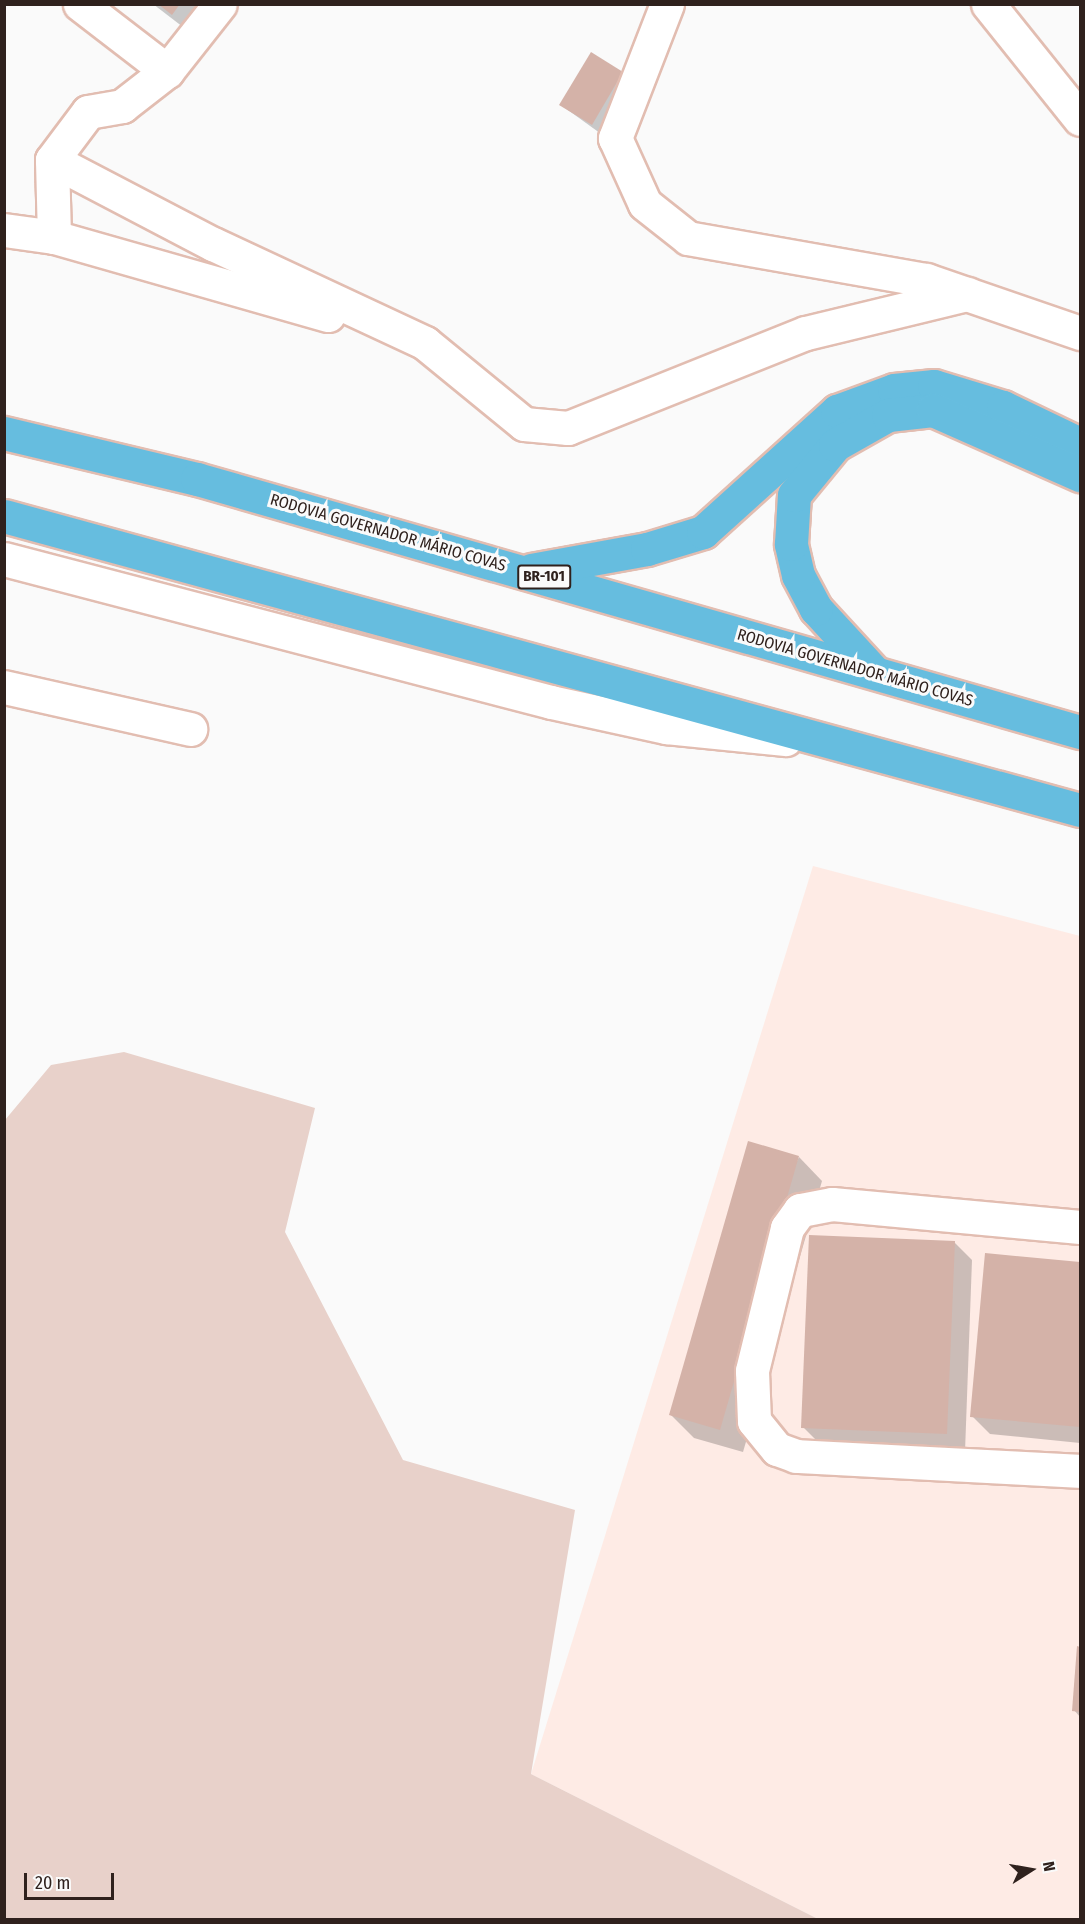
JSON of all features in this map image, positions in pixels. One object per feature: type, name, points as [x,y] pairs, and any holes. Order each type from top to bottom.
[{"type":"highway","points":[[526,571],[647,549],[703,532],[837,411],[894,390],[934,386],[1003,407],[1080,444]]},
{"type":"highway","points":[[875,673],[816,609],[798,574],[791,544],[794,495],[835,445],[888,415],[933,410],[1080,475]]},
{"type":"highway","name":"RODOVIA GOVERNADOR MÁRIO COVAS","points":[[4,433],[197,479],[526,571],[1080,732]]},
{"type":"highway","points":[[4,516],[167,557],[822,743],[1080,810]]},
{"type":"street","points":[[80,4],[167,71]]},
{"type":"street","points":[[54,237],[52,160],[88,112],[122,106],[167,71],[220,4]]},
{"type":"street","points":[[666,4],[615,138],[645,204],[688,238],[926,280],[1080,333]]},
{"type":"street","points":[[988,4],[1080,119]]},
{"type":"street","points":[[52,160],[213,244],[425,343],[524,424],[568,428],[806,333],[967,294]]},
{"type":"street","points":[[4,230],[54,237],[425,343]]},
{"type":"street","points":[[4,559],[551,702],[666,727],[822,743]]},
{"type":"street","points":[[4,687],[190,729]]},
{"type":"street","points":[[1080,1227],[832,1204],[800,1210],[787,1228],[752,1371],[754,1421],[777,1449],[796,1456],[1080,1471]]},
{"type":"shaded area","points":[[813,866],[1080,936],[1080,1919],[818,1919],[531,1774]]},
{"type":"shaded area","points":[[124,1052],[315,1108],[285,1232],[403,1460],[575,1510],[531,1774],[818,1919],[5,1919],[5,1120],[51,1065]]},
{"type":"building","points":[[158,4],[180,4],[172,15]]},
{"type":"building","points":[[591,52],[623,72],[592,125],[559,105]]},
{"type":"building","points":[[748,1141],[799,1156],[720,1430],[669,1415]]},
{"type":"building","points":[[809,1235],[955,1241],[947,1434],[801,1428]]},
{"type":"building","points":[[985,1253],[1080,1262],[1080,1427],[970,1417]]},
{"type":"building","points":[[1077,1646],[1080,1647],[1080,1712],[1072,1711]]}]
